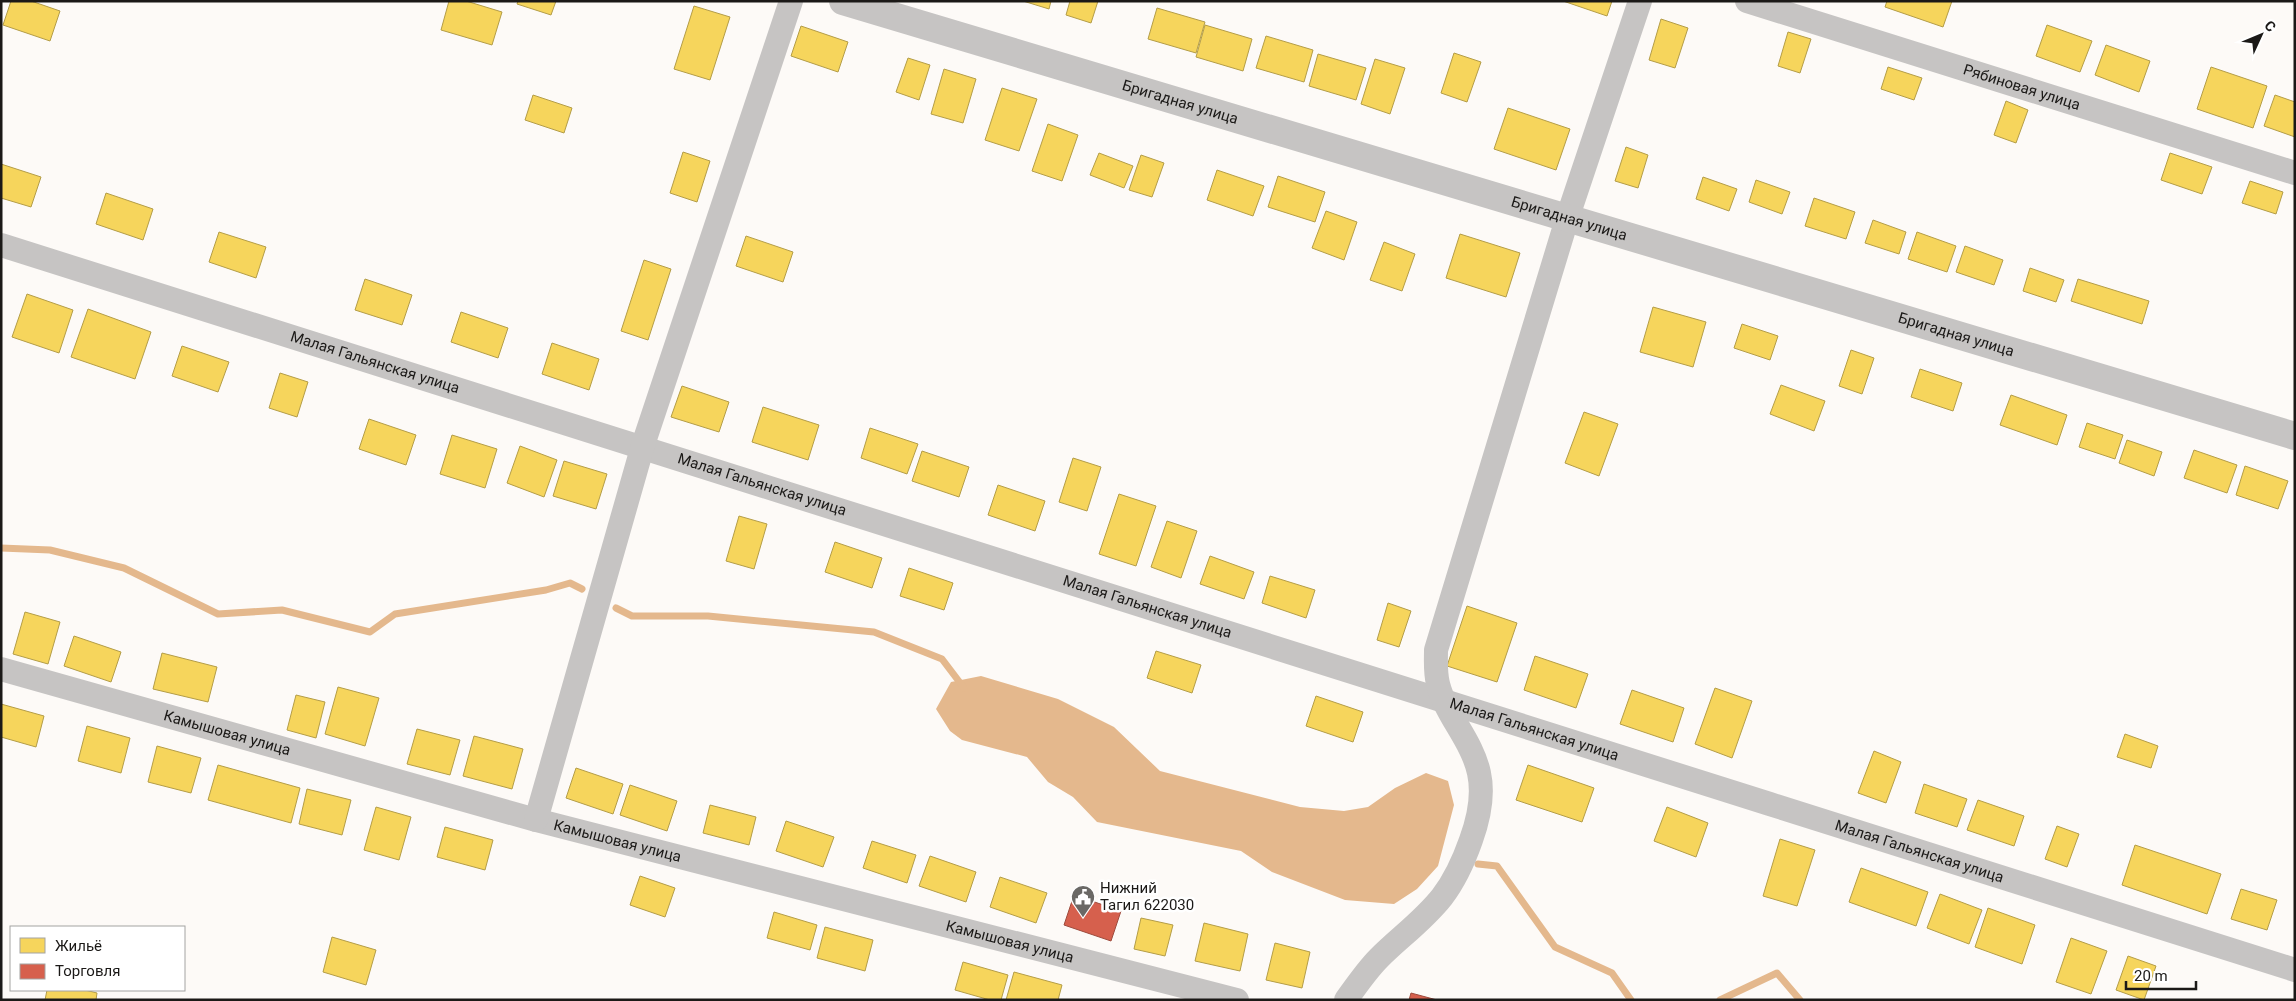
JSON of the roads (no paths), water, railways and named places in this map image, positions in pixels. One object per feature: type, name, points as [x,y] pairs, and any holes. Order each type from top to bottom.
[{"type":"street","points":[[536,820],[643,445],[791,1]]},
{"type":"street","name":"Бригадная улица","points":[[844,1],[2295,436]]},
{"type":"street","points":[[1346,1000],[1380,958],[1415,928],[1442,896],[1458,871],[1478,823],[1481,800],[1479,773],[1467,740],[1445,702],[1436,671],[1436,650],[1567,219],[1640,1]]},
{"type":"street","name":"Рябиновая улица","points":[[1747,1],[2295,173]]},
{"type":"street","name":"Малая Гальянская улица","points":[[1,245],[643,445],[1445,702],[2295,970]]},
{"type":"street","name":"Камышовая улица","points":[[1,669],[536,820],[1237,1000]]},
{"type":"waterway","points":[[1,548],[50,550],[124,568],[218,614],[282,610],[370,632],[395,614],[546,590],[570,583],[582,589]]},
{"type":"waterway","points":[[616,608],[632,616],[708,616],[874,632],[942,659],[964,688]]},
{"type":"waterway","points":[[1478,864],[1497,866],[1555,947],[1612,973],[1631,1000]]},
{"type":"waterway","points":[[1720,1000],[1777,973],[1800,1000]]},
{"type":"place","name":"Нижний Тагил 622030","points":[[1083,918]]}]
